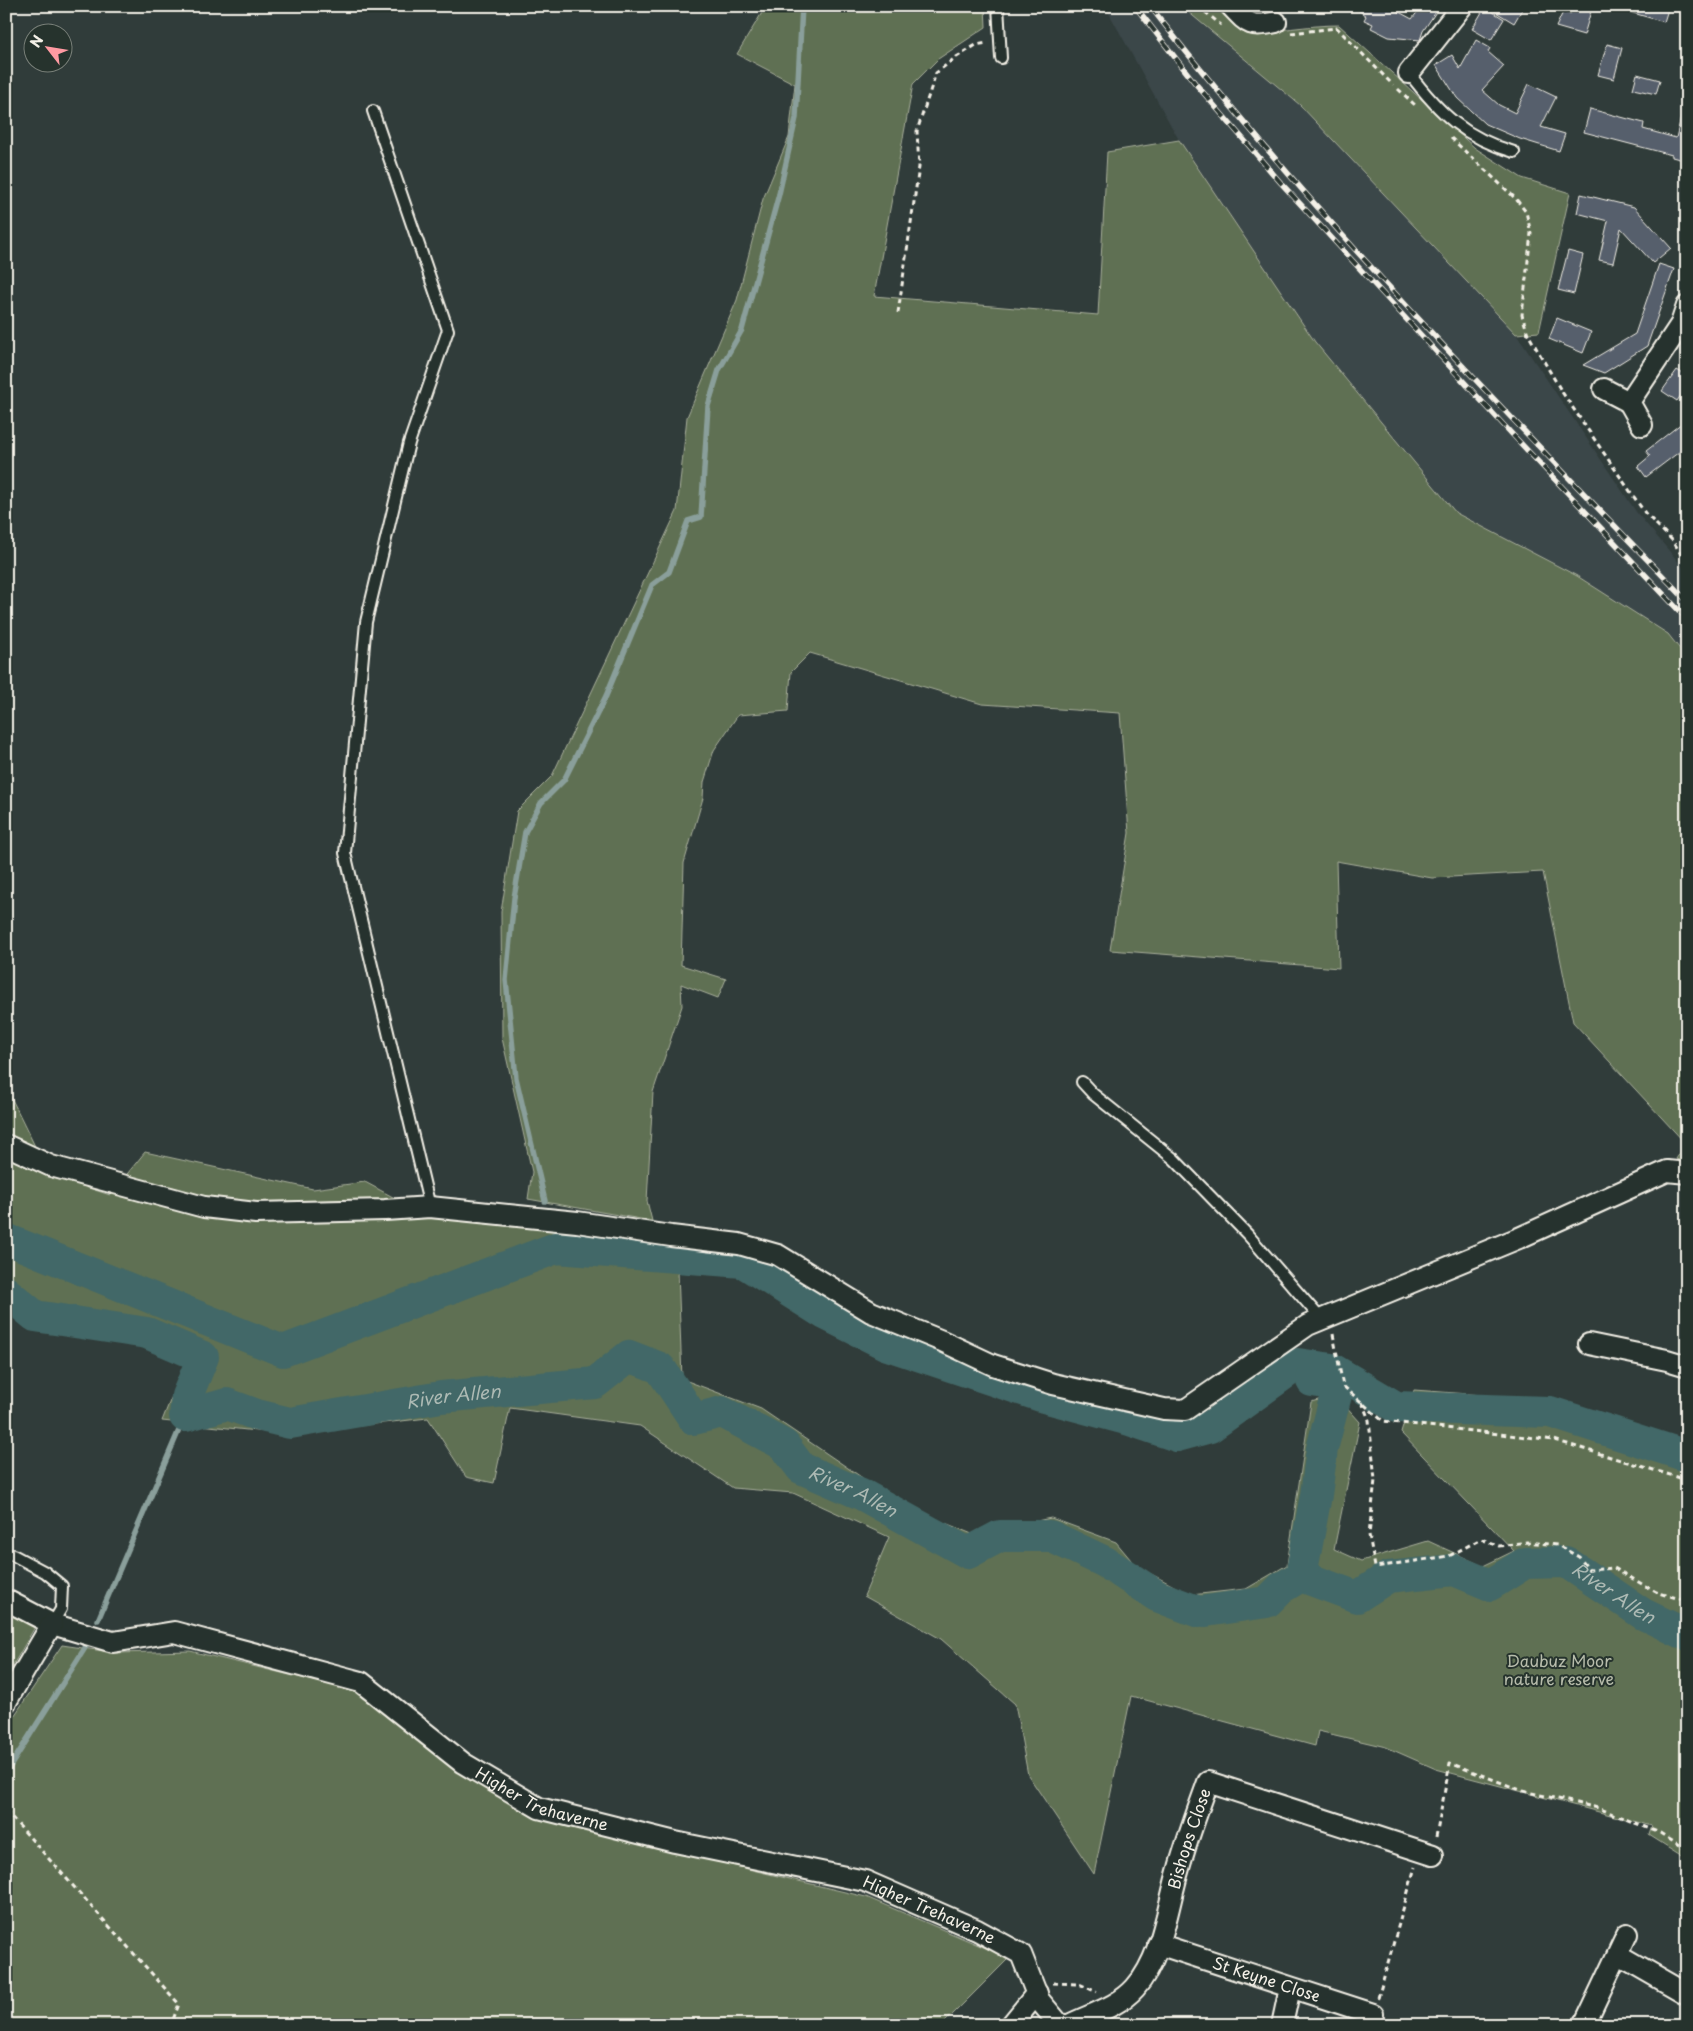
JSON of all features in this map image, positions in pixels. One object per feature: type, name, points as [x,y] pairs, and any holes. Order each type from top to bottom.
[{"type":"street","points":[[1231,6],[1244,20],[1253,25],[1280,28]]},
{"type":"street","points":[[1409,72],[1462,6]]},
{"type":"street","points":[[1629,402],[1685,319]]},
{"type":"street","points":[[1604,389],[1629,402],[1642,425]]},
{"type":"street","points":[[6,1146],[51,1166],[204,1207],[256,1213],[430,1207],[577,1222],[738,1244],[778,1255],[871,1312],[942,1341],[993,1365],[1053,1384],[1164,1409],[1185,1410],[1308,1325],[1519,1238],[1667,1171],[1687,1173]]},
{"type":"street","points":[[1589,1344],[1687,1366]]},
{"type":"street","name":"Higher Trehaverne","points":[[6,1600],[52,1624],[114,1642],[174,1632],[360,1682],[463,1763],[539,1808],[675,1842],[865,1882],[978,1930],[1021,1954],[1038,1993],[1039,2000],[1060,2025]]},
{"type":"street","points":[[6,1702],[52,1624]]},
{"type":"street","name":"Bishops Close","points":[[1069,2025],[1118,2002],[1134,1988],[1149,1968],[1158,1944],[1179,1866],[1208,1782],[1426,1853]]},
{"type":"street","points":[[1584,2025],[1604,1980],[1619,1955],[1627,1934]]},
{"type":"street","name":"St Keyne Close","points":[[1158,1944],[1374,2014]]},
{"type":"street","points":[[1619,1955],[1687,1994]]},
{"type":"street","points":[[1282,2025],[1290,1988]]},
{"type":"street","points":[[1011,2025],[1038,1993]]},
{"type":"lane","points":[[998,6],[1001,58]]},
{"type":"lane","points":[[1409,72],[1424,92],[1464,130],[1479,140],[1514,152]]},
{"type":"lane","points":[[373,111],[448,330],[409,443],[366,622],[345,853],[430,1207]]},
{"type":"lane","points":[[1082,1082],[1093,1094],[1174,1159],[1326,1318]]},
{"type":"lane","points":[[14,1555],[45,1572],[62,1586],[61,1609],[52,1624]]},
{"type":"path","points":[[1198,6],[1224,27]]},
{"type":"path","points":[[1280,28],[1337,28],[1417,107]]},
{"type":"path","points":[[898,313],[919,167],[917,131],[936,73],[976,45],[1000,41]]},
{"type":"path","points":[[1446,134],[1516,199],[1526,212],[1530,233],[1522,316],[1528,334],[1562,392],[1645,514],[1673,542],[1687,564]]},
{"type":"path","points":[[1326,1318],[1339,1361],[1343,1386],[1384,1421],[1554,1440],[1687,1480]]},
{"type":"path","points":[[1362,1402],[1369,1420],[1376,1480],[1369,1535],[1375,1566],[1449,1556],[1481,1540],[1499,1546],[1527,1542],[1557,1545],[1579,1557],[1590,1570],[1614,1568],[1656,1592],[1687,1601]]},
{"type":"path","points":[[1374,2014],[1426,1853],[1450,1764],[1523,1791],[1598,1808],[1660,1833],[1687,1850]]},
{"type":"path","points":[[6,1811],[179,2004],[171,2025]]},
{"type":"path","points":[[1038,1993],[1050,1983],[1079,1984],[1118,2002]]},
{"type":"shaded area","points":[[1105,6],[1181,6],[1300,105],[1516,334],[1637,513],[1687,572],[1687,658],[1668,634],[1577,576],[1456,513],[1315,342],[1179,140]]},
{"type":"green space","points":[[766,6],[985,6],[986,27],[938,59],[913,84],[874,296],[1098,315],[1107,152],[1179,140],[1315,342],[1456,513],[1577,576],[1668,634],[1687,658],[1687,1163],[1676,1159],[1686,1144],[1573,1022],[1543,872],[1432,878],[1336,861],[1339,968],[1110,950],[1129,833],[1120,713],[982,704],[810,653],[791,672],[788,711],[738,715],[714,750],[704,782],[703,798],[684,863],[681,965],[726,979],[718,998],[681,984],[682,1006],[653,1092],[647,1201],[652,1221],[528,1199],[532,1172],[502,1038],[501,912],[517,811],[552,776],[677,511],[687,417],[737,300],[763,199],[789,137],[795,84],[737,54]]},
{"type":"green space","points":[[1181,6],[1218,6],[1244,32],[1339,25],[1475,148],[1522,178],[1570,193],[1539,332],[1516,334],[1300,105]]},
{"type":"green space","name":"Daubuz Moor nature reserve","points":[[6,1087],[49,1175],[110,1195],[145,1152],[313,1189],[365,1182],[430,1217],[677,1243],[682,1379],[761,1409],[904,1506],[972,1534],[1051,1518],[1116,1542],[1136,1566],[1191,1595],[1246,1589],[1287,1565],[1311,1402],[1336,1395],[1360,1422],[1334,1549],[1361,1561],[1428,1541],[1483,1566],[1514,1551],[1401,1433],[1414,1390],[1539,1399],[1687,1442],[1687,1859],[1649,1835],[1652,1826],[1436,1769],[1386,1747],[1318,1731],[1315,1746],[1131,1696],[1094,1874],[1028,1775],[1015,1704],[941,1639],[864,1596],[889,1537],[793,1493],[733,1488],[640,1426],[510,1408],[494,1483],[466,1477],[428,1418],[285,1434],[162,1421],[193,1343],[27,1323],[6,1283]]},
{"type":"green space","points":[[6,1612],[35,1627],[6,1677]]},
{"type":"green space","points":[[62,1645],[117,1653],[190,1651],[352,1690],[471,1778],[541,1820],[866,1897],[1009,1958],[942,2025],[6,2025],[6,1728]]},
{"type":"building","points":[[1353,6],[1388,6],[1412,19],[1422,6],[1440,6],[1423,31],[1420,40],[1389,37],[1371,28],[1373,24],[1364,20],[1366,16]]},
{"type":"building","points":[[1486,6],[1524,6],[1514,23]]},
{"type":"building","points":[[1573,6],[1591,11],[1584,35],[1556,27],[1563,12],[1570,14]]},
{"type":"building","points":[[1624,6],[1669,6],[1664,22],[1623,10]]},
{"type":"building","points":[[1485,7],[1504,19],[1491,40],[1472,29]]},
{"type":"building","points":[[1476,40],[1490,48],[1488,52],[1504,66],[1482,90],[1499,105],[1515,113],[1529,84],[1556,97],[1541,127],[1565,134],[1559,151],[1520,139],[1485,124],[1457,98],[1436,65],[1452,55],[1460,69]]},
{"type":"building","points":[[1607,44],[1622,48],[1614,79],[1598,75]]},
{"type":"building","points":[[1637,74],[1660,80],[1656,94],[1633,89]]},
{"type":"building","points":[[1590,109],[1644,123],[1643,129],[1676,138],[1681,117],[1687,117],[1687,161],[1672,157],[1672,155],[1584,132]]},
{"type":"building","points":[[1581,194],[1634,207],[1671,248],[1653,263],[1621,228],[1613,263],[1599,260],[1608,221],[1577,213]]},
{"type":"building","points":[[1568,251],[1583,255],[1574,294],[1558,290]]},
{"type":"building","points":[[1659,264],[1674,269],[1647,346],[1604,373],[1583,365],[1635,334]]},
{"type":"building","points":[[1557,318],[1591,332],[1583,353],[1549,339]]},
{"type":"building","points":[[1677,370],[1687,376],[1687,387],[1677,401],[1662,391]]},
{"type":"building","points":[[1687,419],[1687,446],[1646,477],[1638,466],[1650,456],[1646,451]]},
{"type":"waterway","points":[[545,1201],[516,1078],[506,980],[514,898],[525,832],[541,803],[564,780],[606,696],[652,585],[669,572],[688,521],[701,517],[708,406],[719,370],[742,330],[779,194],[796,118],[802,6]]},
{"type":"waterway","points":[[553,1235],[556,1248]]},
{"type":"waterway","points":[[6,1239],[283,1351],[556,1248],[743,1262],[825,1314],[885,1344],[1044,1397],[1130,1420],[1177,1436],[1210,1427],[1298,1364],[1332,1369],[1396,1407],[1550,1412],[1687,1456]]},
{"type":"waterway","name":"River Allen","points":[[6,1292],[35,1316],[147,1333],[203,1357],[187,1396],[185,1416],[227,1404],[257,1415],[290,1423],[441,1397],[595,1383],[629,1356],[660,1368],[694,1419],[722,1412],[784,1445],[801,1468],[861,1494],[968,1553],[1000,1536],[1050,1536],[1105,1562],[1157,1596],[1199,1612],[1267,1602],[1281,1588],[1301,1576],[1357,1597],[1388,1577],[1454,1570],[1490,1585],[1525,1563],[1566,1562],[1643,1614],[1687,1635]]},
{"type":"waterway","points":[[1301,1576],[1316,1495],[1322,1449],[1336,1395],[1332,1384],[1312,1381],[1314,1371]]},
{"type":"waterway","points":[[98,1620],[185,1416]]},
{"type":"waterway","points":[[6,1773],[90,1640]]},
{"type":"railway","points":[[1135,6],[1195,83],[1281,183],[1511,433],[1687,619]]},
{"type":"railway","points":[[1150,6],[1277,161],[1343,236],[1479,384],[1687,601]]}]
